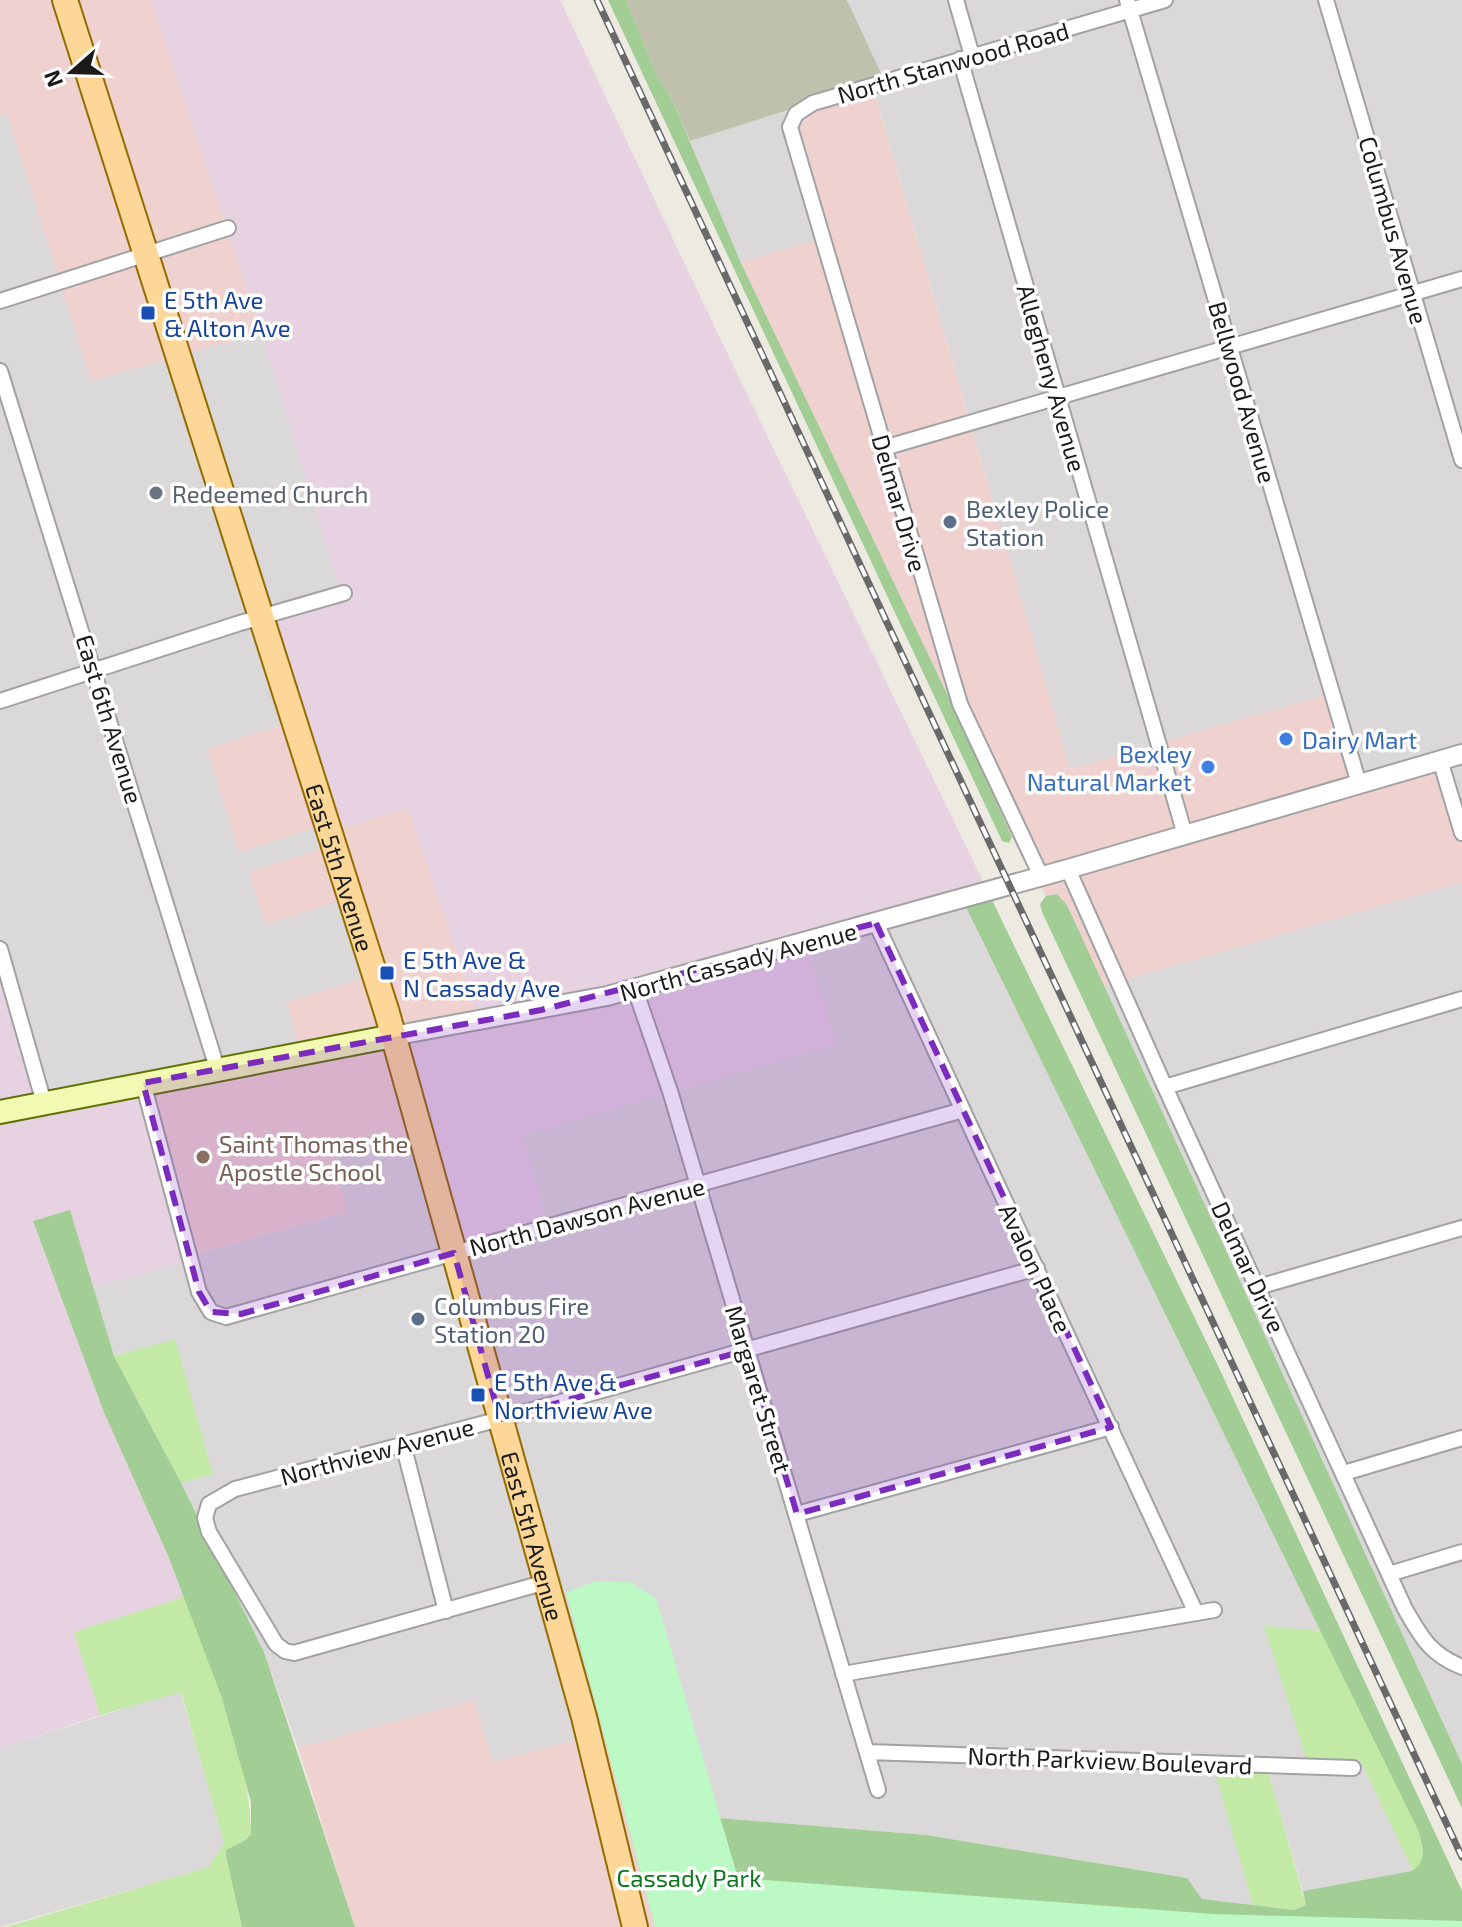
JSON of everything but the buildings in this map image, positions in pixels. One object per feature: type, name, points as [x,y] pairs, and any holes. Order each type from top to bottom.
[{"type":"main road","name":"East 5th Avenue","points":[[65,0],[393,1036],[584,1717],[635,1927]]},
{"type":"main road","name":"North Cassady Avenue","points":[[0,1112],[393,1036]]},
{"type":"street","name":"Allegheny Avenue","points":[[956,0],[966,58],[1058,398],[1185,835]]},
{"type":"street","name":"North Stanwood Road","points":[[792,120],[801,109],[813,103],[966,58],[1128,5],[1165,0]]},
{"type":"street","name":"Columbus Avenue","points":[[1326,0],[1462,460]]},
{"type":"street","name":"Bellwood Avenue","points":[[1128,5],[1359,784]]},
{"type":"street","name":"Delmar Drive","points":[[792,120],[791,135],[960,704],[1041,876]]},
{"type":"street","points":[[0,301],[228,228]]},
{"type":"street","points":[[884,448],[1462,279]]},
{"type":"street","name":"East 6th Avenue","points":[[0,371],[217,1068]]},
{"type":"street","points":[[0,701],[344,593]]},
{"type":"street","name":"North Cassady Avenue","points":[[393,1036],[541,1010],[635,989],[1068,869],[1462,754]]},
{"type":"street","points":[[1440,760],[1462,833]]},
{"type":"street","name":"Delmar Drive","points":[[1068,869],[1389,1574],[1420,1634],[1441,1658],[1462,1667]]},
{"type":"street","name":"Avalon Place","points":[[876,923],[1196,1613]]},
{"type":"street","points":[[0,949],[44,1103]]},
{"type":"street","name":"Margaret Street","points":[[635,989],[670,1091],[878,1790]]},
{"type":"street","points":[[1165,1087],[1462,999]]},
{"type":"street","name":"North Dawson Avenue","points":[[143,1083],[199,1292],[211,1312],[226,1317],[963,1110]]},
{"type":"street","points":[[1258,1287],[1462,1228]]},
{"type":"street","name":"Northview Avenue","points":[[446,1611],[302,1651],[285,1651],[270,1634],[209,1532],[205,1518],[209,1504],[235,1489],[500,1419],[1037,1268]]},
{"type":"street","points":[[797,1514],[1111,1427]]},
{"type":"street","points":[[1344,1473],[1462,1438]]},
{"type":"street","points":[[403,1444],[446,1611],[546,1582]]},
{"type":"street","points":[[1389,1574],[1462,1552]]},
{"type":"street","points":[[843,1674],[1214,1610]]},
{"type":"street","name":"North Parkview Boulevard","points":[[867,1752],[1353,1768]]},
{"type":"highlighted area","points":[[876,923],[1111,1427],[797,1514],[747,1350],[500,1419],[454,1253],[241,1314],[211,1312],[199,1292],[143,1083],[541,1010]]},
{"type":"shaded area","points":[[0,0],[151,0],[261,332],[91,381],[7,114],[0,115]]},
{"type":"shaded area","points":[[151,0],[560,0],[991,898],[809,949],[836,1045],[523,1135],[548,1228],[453,1253],[394,1039],[478,1017],[408,808],[327,833],[260,619],[341,593],[261,332]]},
{"type":"shaded area","points":[[626,0],[847,0],[884,80],[690,141],[672,99],[657,76]]},
{"type":"shaded area","points":[[848,0],[1462,0],[1462,843],[1439,761],[1357,784],[1332,693],[1070,769]]},
{"type":"shaded area","points":[[872,84],[1070,769],[1332,693],[1357,783],[1439,761],[1462,843],[1462,882],[1103,986],[1067,905],[1057,894],[1046,896],[1021,856],[961,723],[741,263],[822,238],[785,111]]},
{"type":"shaded area","points":[[785,111],[822,239],[741,263],[690,141]]},
{"type":"shaded area","points":[[7,113],[91,381],[261,332],[342,594],[292,722],[207,749],[324,825],[331,846],[265,923],[347,897],[372,976],[302,1055],[42,1102],[0,947],[0,115]]},
{"type":"shaded area","points":[[292,722],[324,825],[239,852],[207,749]]},
{"type":"shaded area","points":[[408,807],[478,1017],[421,1132],[333,1158],[348,1212],[189,1256],[143,1083],[301,1055],[287,1002],[372,976],[347,898],[265,924],[249,872],[331,846],[327,833]]},
{"type":"shaded area","points":[[1462,882],[1462,1764],[1103,986]]},
{"type":"shaded area","points":[[965,905],[1321,1631],[1265,1626],[1360,1760],[1413,1871],[1303,1891],[1268,1771],[1215,1770],[1253,1905],[1202,1899],[1187,1878],[926,1835],[720,1818],[572,1615],[603,1732],[493,1762],[473,1701],[298,1748],[264,1652],[181,1483],[213,1474],[174,1340],[114,1356],[92,1287],[180,1263],[189,1256],[348,1212],[332,1158],[421,1132],[548,1227],[523,1135],[835,1045],[808,949]]},
{"type":"shaded area","points":[[0,947],[42,1102],[143,1083],[189,1256],[181,1263],[92,1287],[70,1211],[33,1221],[103,1410],[184,1597],[74,1632],[100,1715],[0,1748]]},
{"type":"shaded area","points":[[180,1691],[224,1843],[210,1867],[0,1927],[0,1748]]},
{"type":"shaded area","points":[[474,1700],[493,1762],[603,1732],[655,1927],[355,1927],[298,1748]]},
{"type":"green space","points":[[608,0],[626,0],[657,76],[672,99],[741,263],[961,723],[1012,837],[1009,843],[1002,841]]},
{"type":"green space","points":[[1057,894],[1067,905],[1462,1764],[1462,1808],[1042,912],[1040,904],[1046,896]]},
{"type":"green space","points":[[991,898],[1220,1370],[1462,1891],[1462,1927],[655,1927],[572,1615],[582,1603],[701,1800],[720,1818],[926,1835],[1187,1878],[1202,1899],[1294,1910],[1306,1905],[1303,1891],[1412,1871],[1422,1857],[1423,1847],[1418,1830],[965,905]]},
{"type":"green space","points":[[70,1210],[114,1356],[264,1652],[355,1927],[242,1927],[226,1850],[251,1834],[251,1802],[222,1698],[169,1558],[103,1410],[33,1221]]},
{"type":"green space","points":[[175,1339],[213,1474],[181,1483],[114,1356]]},
{"type":"green space","name":"Cassady Park","points":[[596,1581],[630,1582],[656,1598],[738,1878],[1213,1914],[1462,1921],[1462,1927],[655,1927],[566,1592]]},
{"type":"green space","points":[[184,1597],[217,1683],[244,1775],[251,1834],[226,1850],[242,1927],[6,1927],[209,1867],[224,1843],[181,1692],[100,1715],[74,1632]]},
{"type":"green space","points":[[1264,1626],[1321,1631],[1418,1830],[1423,1847],[1422,1857],[1413,1871],[1360,1760],[1306,1758]]},
{"type":"green space","points":[[1214,1769],[1268,1771],[1306,1905],[1294,1910],[1253,1905]]},
{"type":"railway","points":[[597,0],[1462,1857]]},
{"type":"place","name":"E 5th Ave & Alton Ave","points":[[148,313]]},
{"type":"place","name":"Redeemed Church","points":[[156,493]]},
{"type":"place","name":"Bexley Police Station","points":[[950,522]]},
{"type":"place","name":"Dairy Mart","points":[[1286,739]]},
{"type":"place","name":"Bexley Natural Market","points":[[1208,767]]},
{"type":"place","name":"E 5th Ave & N Cassady Ave","points":[[387,973]]},
{"type":"place","name":"Saint Thomas the Apostle School","points":[[203,1157]]},
{"type":"place","name":"Columbus Fire Station 20","points":[[418,1319]]},
{"type":"place","name":"E 5th Ave & Northview Ave","points":[[478,1395]]}]
